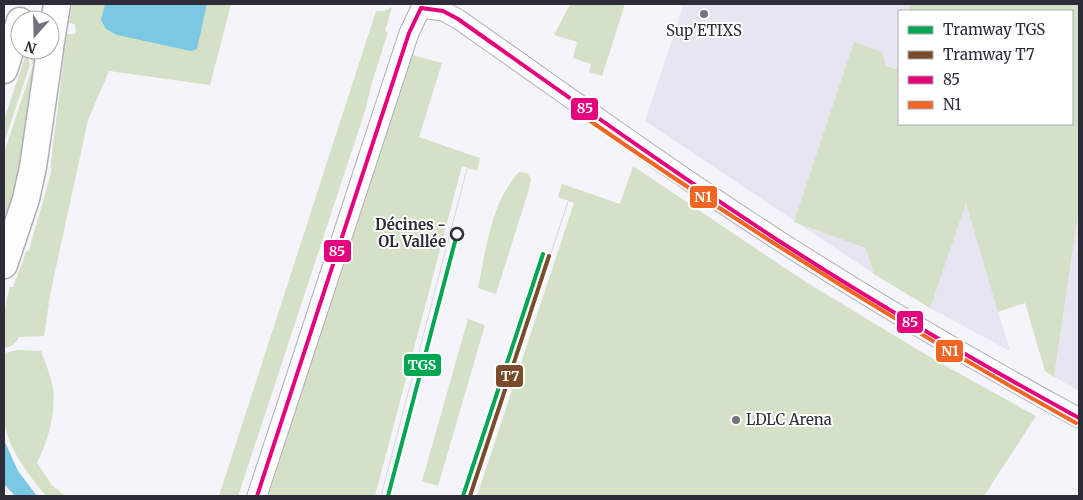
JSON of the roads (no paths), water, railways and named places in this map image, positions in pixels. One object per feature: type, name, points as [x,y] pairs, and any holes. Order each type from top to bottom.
[{"type":"highway","points":[[4,70],[10,51]]},
{"type":"highway","points":[[4,265],[26,200],[34,167],[49,60]]},
{"type":"street","points":[[257,496],[409,33],[420,6],[443,11],[458,19],[630,141],[779,241],[1002,376],[1079,418]]},
{"type":"water","points":[[105,4],[207,4],[197,49],[191,51],[117,35],[106,29],[101,20]]},
{"type":"water","points":[[4,440],[18,471],[37,496],[15,496],[4,484]]},
{"type":"tram line","points":[[381,496],[467,169]]},
{"type":"tram line","points":[[509,380],[568,202]]},
{"type":"tram line","name":"TGS","points":[[388,496],[457,234]]},
{"type":"tram line","name":"TGS","points":[[463,496],[543,254]]},
{"type":"tram line","name":"T7","points":[[470,496],[549,256]]},
{"type":"place","name":"Sup'ETIXS","points":[[704,14]]},
{"type":"place","name":"Décines - OL Vallée","points":[[457,234]]},
{"type":"place","name":"LDLC Arena","points":[[736,420]]}]
